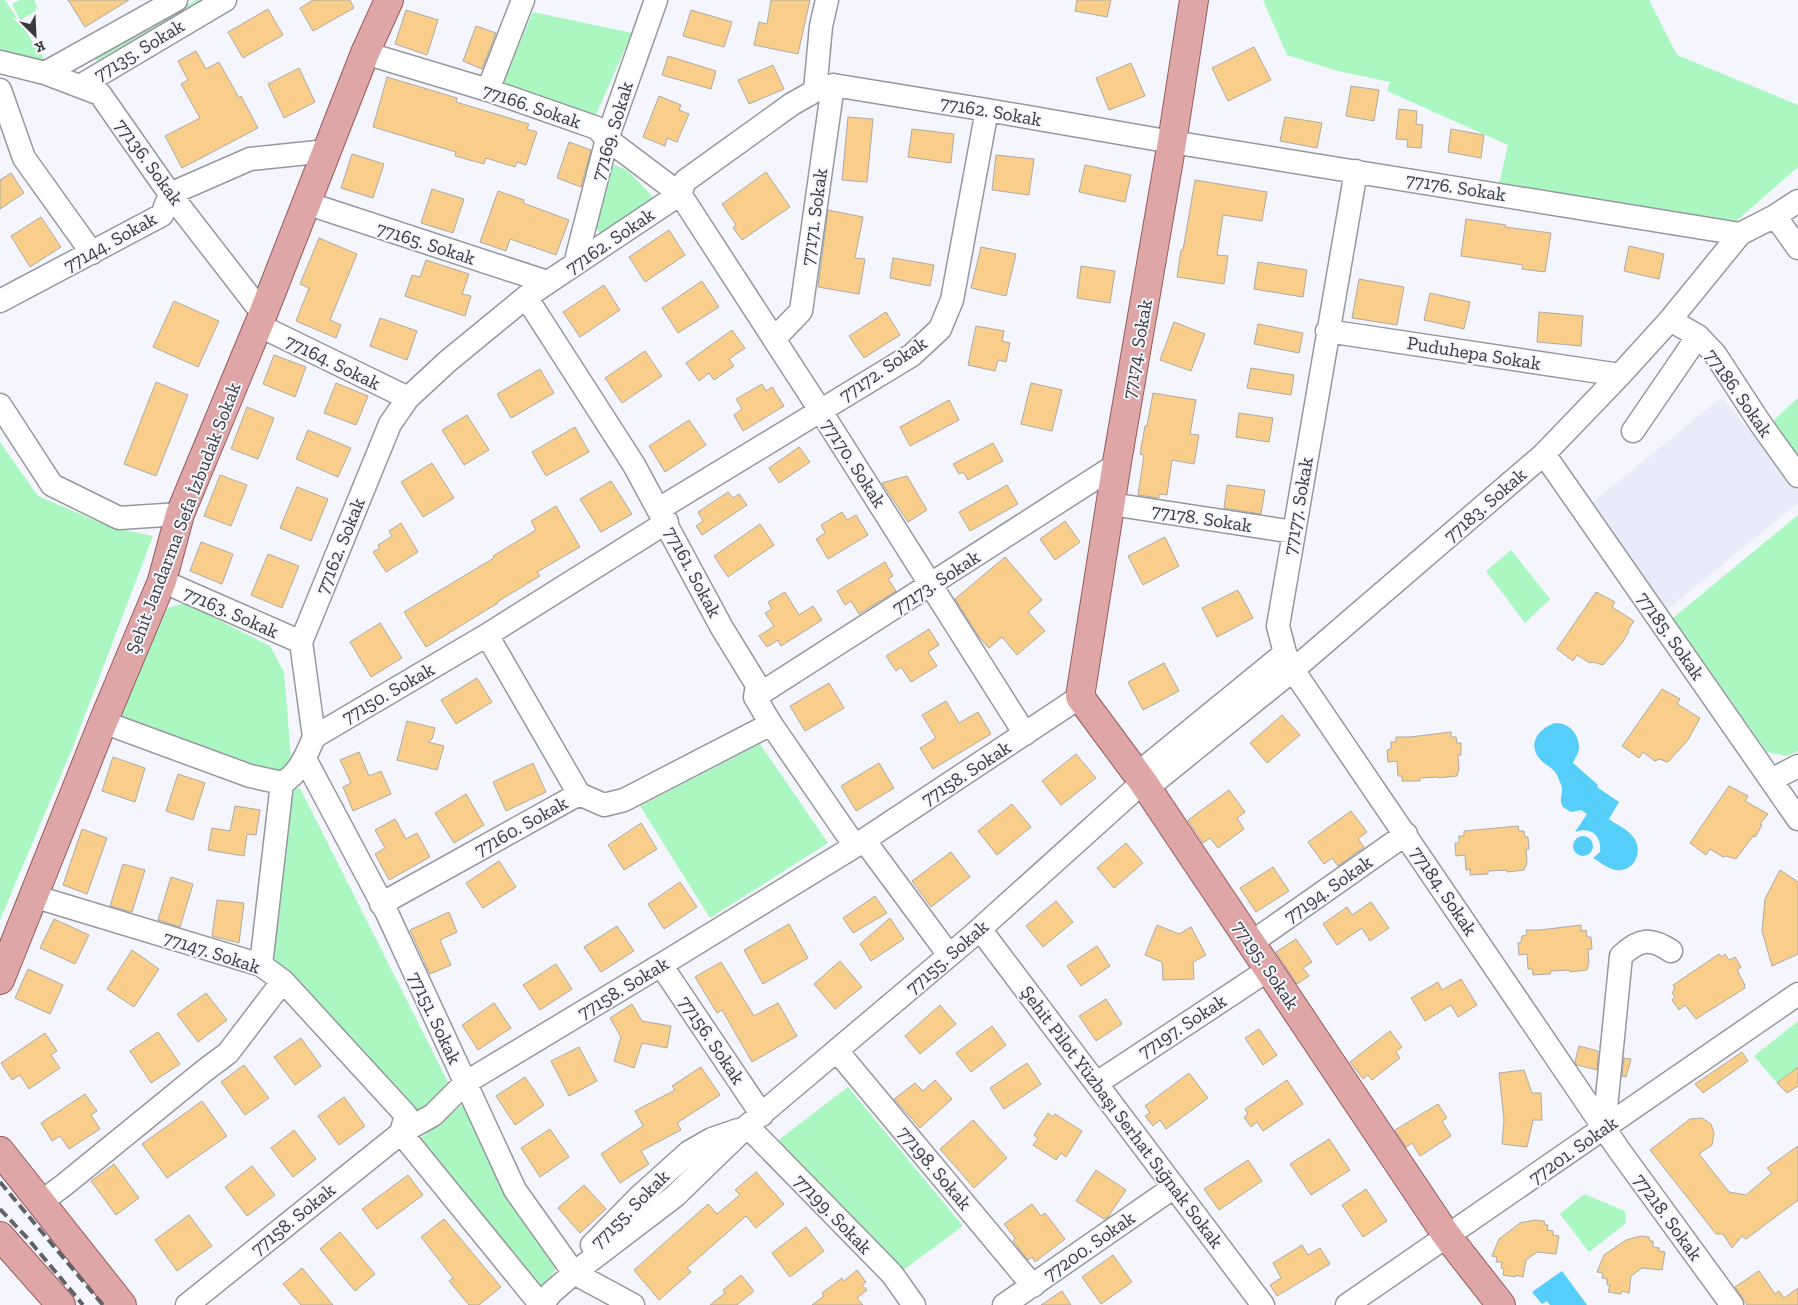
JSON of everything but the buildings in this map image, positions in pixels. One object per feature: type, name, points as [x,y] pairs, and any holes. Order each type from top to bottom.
[{"type":"main road","name":"Şehit Jandarma Sefa İzbudak Sokak","points":[[0,980],[103,722],[162,581],[180,514],[260,319],[365,53],[389,0]]},
{"type":"main road","name":"77174. Sokak","points":[[1080,697],[1116,465],[1172,142],[1194,0]]},
{"type":"main road","name":"77195. Sokak","points":[[1080,697],[1143,781],[1447,1236],[1501,1305]]},
{"type":"main road","points":[[0,1152],[122,1305]]},
{"type":"main road","points":[[0,1236],[61,1305]]},
{"type":"street","name":"77135. Sokak","points":[[45,74],[176,0]]},
{"type":"street","name":"77135. Sokak","points":[[80,86],[225,0]]},
{"type":"street","points":[[488,90],[523,0]]},
{"type":"street","name":"77169. Sokak","points":[[575,264],[607,139],[656,0]]},
{"type":"street","name":"77171. Sokak","points":[[774,339],[801,311],[824,88],[821,26],[827,0]]},
{"type":"street","name":"77166. Sokak","points":[[365,53],[488,90],[597,128],[607,139],[680,194]]},
{"type":"street","name":"77136. Sokak","points":[[0,62],[45,74],[100,94],[260,319]]},
{"type":"street","name":"77162. Sokak","points":[[301,642],[390,424],[408,398],[448,361],[526,297],[680,194],[685,181],[792,104],[824,88],[987,110],[1172,142]]},
{"type":"street","points":[[0,90],[24,158],[92,253]]},
{"type":"street","name":"77172. Sokak","points":[[663,516],[820,410],[912,355],[940,329],[952,300],[987,110]]},
{"type":"street","name":"77176. Sokak","points":[[1172,142],[1740,234]]},
{"type":"street","name":"77144. Sokak","points":[[0,301],[162,215],[170,194],[250,158],[327,151]]},
{"type":"street","name":"77177. Sokak","points":[[1289,662],[1278,626],[1327,331],[1356,171]]},
{"type":"street","name":"77170. Sokak","points":[[680,194],[932,585],[1025,734]]},
{"type":"street","name":"77183. Sokak","points":[[1143,781],[1544,454],[1670,320],[1740,234],[1775,216],[1798,201]]},
{"type":"street","name":"77165. Sokak","points":[[306,203],[547,282]]},
{"type":"street","points":[[1775,216],[1798,248]]},
{"type":"street","name":"77161. Sokak","points":[[526,297],[634,465],[722,628],[757,685],[755,697],[771,724],[859,843],[949,955]]},
{"type":"street","name":"77164. Sokak","points":[[260,319],[408,398]]},
{"type":"street","name":"77186. Sokak","points":[[1670,320],[1698,336],[1715,354],[1760,423],[1798,476]]},
{"type":"street","name":"Puduhepa Sokak","points":[[1327,331],[1620,375]]},
{"type":"street","points":[[1633,431],[1698,336]]},
{"type":"street","points":[[0,405],[52,485],[119,518],[180,514]]},
{"type":"street","name":"77185. Sokak","points":[[1544,454],[1798,818]]},
{"type":"street","name":"77173. Sokak","points":[[755,697],[1116,465]]},
{"type":"street","name":"77178. Sokak","points":[[1111,504],[1294,532]]},
{"type":"street","name":"77150. Sokak","points":[[314,737],[487,636],[663,516]]},
{"type":"street","name":"77163. Sokak","points":[[162,581],[301,642]]},
{"type":"street","name":"77160. Sokak","points":[[381,904],[579,794],[487,636]]},
{"type":"street","points":[[103,722],[250,776],[282,784],[287,781],[305,759],[314,737],[301,642]]},
{"type":"street","name":"77184. Sokak","points":[[1289,662],[1604,1128]]},
{"type":"street","name":"77158. Sokak","points":[[187,1305],[401,1133],[433,1115],[465,1083],[662,965],[859,843],[1080,697]]},
{"type":"street","points":[[579,794],[604,804],[624,800],[771,724]]},
{"type":"street","name":"77151. Sokak","points":[[305,759],[381,904],[515,1190],[574,1272]]},
{"type":"street","points":[[1771,780],[1798,766]]},
{"type":"street","name":"77155. Sokak","points":[[547,1303],[551,1293],[574,1272],[593,1243],[689,1152],[712,1139],[754,1121],[980,929],[1143,781]]},
{"type":"street","points":[[261,965],[282,784]]},
{"type":"street","name":"77194. Sokak","points":[[1251,943],[1406,834]]},
{"type":"street","name":"77147. Sokak","points":[[33,896],[261,965],[284,981],[406,1115],[401,1133]]},
{"type":"street","name":"Şehit Pilot Yüzbaşı Serhat Sığnak Sokak","points":[[980,929],[1263,1305]]},
{"type":"street","points":[[1604,1128],[1621,956],[1630,946],[1643,940],[1662,945],[1671,951]]},
{"type":"street","name":"77156. Sokak","points":[[662,965],[754,1121]]},
{"type":"street","name":"77197. Sokak","points":[[1097,1083],[1268,970]]},
{"type":"street","points":[[40,1203],[64,1186],[228,1053],[284,981]]},
{"type":"street","name":"77201. Sokak","points":[[1347,1305],[1798,994]]},
{"type":"street","name":"77198. Sokak","points":[[836,1051],[1033,1286]]},
{"type":"street","name":"77199. Sokak","points":[[754,1121],[892,1274],[914,1305]]},
{"type":"street","name":"77218. Sokak","points":[[1604,1128],[1732,1305]]},
{"type":"street","points":[[401,1133],[547,1303]]},
{"type":"street","name":"77200. Sokak","points":[[1004,1305],[1174,1187]]},
{"type":"street","points":[[574,1272],[633,1305]]},
{"type":"shaded area","points":[[1722,397],[1798,491],[1798,503],[1664,612],[1582,511]]},
{"type":"green space","points":[[0,0],[5,0],[45,60],[7,59],[0,49]]},
{"type":"green space","points":[[20,0],[34,0],[38,10],[20,20],[12,4]]},
{"type":"green space","points":[[196,0],[204,0],[97,61],[95,58]]},
{"type":"green space","points":[[1263,0],[1649,0],[1677,55],[1798,105],[1798,167],[1734,223],[1499,184],[1508,145],[1387,91],[1390,82],[1338,71],[1287,55]]},
{"type":"green space","points":[[533,12],[632,33],[595,117],[501,87]]},
{"type":"green space","points":[[611,163],[628,171],[653,197],[601,233],[591,226]]},
{"type":"green space","points":[[1798,398],[1798,484],[1763,430]]},
{"type":"green space","points":[[0,442],[38,496],[110,527],[153,536],[74,744],[0,920]]},
{"type":"green space","points":[[1798,515],[1798,751],[1787,756],[1767,752],[1673,618]]},
{"type":"green space","points":[[1511,550],[1550,599],[1525,623],[1486,571]]},
{"type":"green space","points":[[185,603],[270,646],[284,672],[292,769],[264,778],[120,717],[142,659],[167,608]]},
{"type":"green space","points":[[760,744],[828,843],[710,918],[640,806]]},
{"type":"green space","points":[[300,788],[452,1090],[417,1113],[268,957],[285,792]]},
{"type":"green space","points":[[1798,1021],[1798,1067],[1777,1083],[1754,1056]]},
{"type":"green space","points":[[848,1087],[963,1226],[898,1274],[772,1145]]},
{"type":"green space","points":[[462,1105],[508,1193],[558,1265],[544,1287],[539,1291],[417,1141]]},
{"type":"green space","points":[[1584,1194],[1625,1211],[1626,1223],[1589,1252],[1560,1214]]},
{"type":"water","points":[[1556,723],[1569,727],[1579,742],[1578,753],[1573,763],[1598,785],[1597,787],[1619,802],[1609,819],[1632,835],[1638,850],[1635,861],[1627,868],[1615,870],[1593,858],[1600,852],[1597,837],[1586,830],[1575,832],[1587,814],[1581,810],[1571,812],[1563,807],[1561,800],[1562,787],[1558,777],[1554,771],[1541,761],[1534,747],[1540,732]]},
{"type":"water","points":[[1583,836],[1590,839],[1593,846],[1590,853],[1583,856],[1576,853],[1573,846],[1576,839]]},
{"type":"water","points":[[1562,1271],[1587,1305],[1550,1305],[1547,1301],[1542,1304],[1532,1292]]},
{"type":"railway","points":[[0,1182],[103,1305]]},
{"type":"railway","points":[[0,1209],[29,1240],[83,1305]]}]
